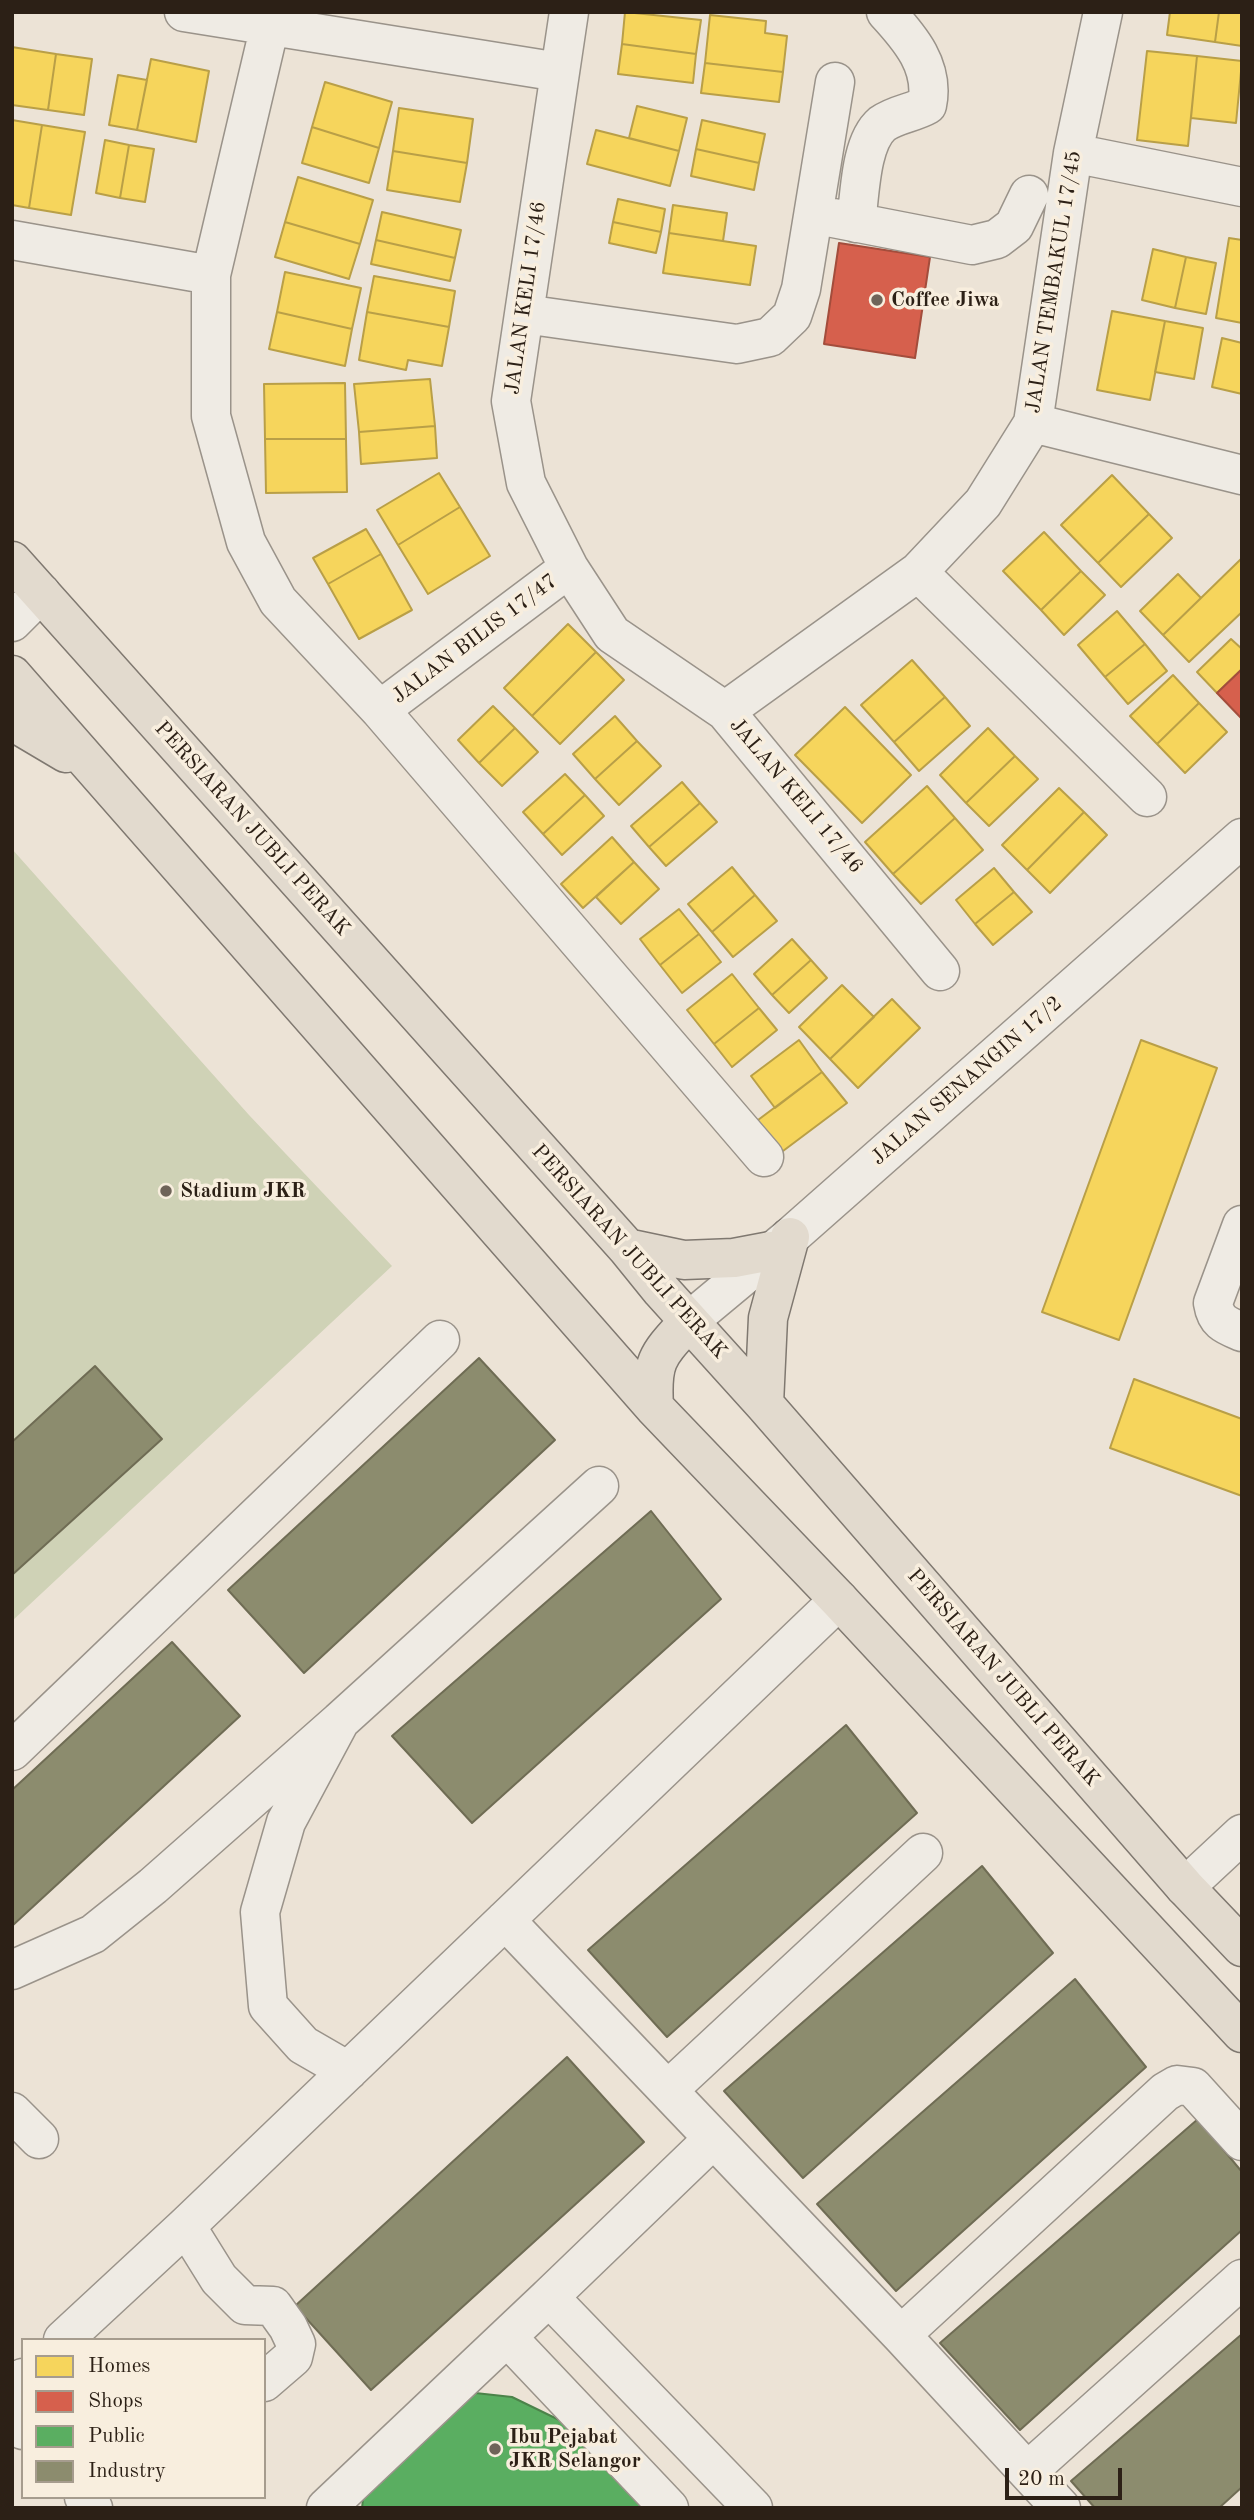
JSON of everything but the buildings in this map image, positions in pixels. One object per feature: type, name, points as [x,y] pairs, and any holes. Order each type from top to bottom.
[{"type":"main road","name":"PERSIARAN JUBLI PERAK","points":[[12,561],[627,1248],[1185,1886],[1242,1947]]},
{"type":"main road","points":[[12,675],[654,1407],[839,1600],[1242,2034]]},
{"type":"main road","points":[[12,721],[98,772]]},
{"type":"main road","points":[[627,1248],[684,1260],[733,1258],[780,1244],[768,1318],[764,1404]]},
{"type":"main road","points":[[654,1407],[653,1378],[657,1361],[689,1321]]},
{"type":"street","points":[[184,12],[559,72]]},
{"type":"street","name":"JALAN KELI 17/46","points":[[569,12],[511,401],[526,483],[569,568],[612,635],[725,711],[940,971]]},
{"type":"street","points":[[856,223],[865,157],[871,136],[883,124],[927,104],[929,94],[924,62],[904,31],[886,12]]},
{"type":"street","name":"JALAN TEMBAKUL 17/45","points":[[725,711],[918,572],[983,503],[1033,423],[1073,153],[1102,12]]},
{"type":"street","points":[[270,25],[211,275],[211,416],[246,542],[278,601],[380,710],[764,1157]]},
{"type":"street","points":[[524,314],[737,344],[770,337],[792,316],[801,289],[835,82]]},
{"type":"street","points":[[1073,153],[1242,187]]},
{"type":"street","points":[[814,214],[972,244],[997,239],[1014,226],[1029,195]]},
{"type":"street","points":[[12,240],[211,275]]},
{"type":"street","points":[[1033,423],[1242,475]]},
{"type":"street","name":"JALAN BILIS 17/47","points":[[380,710],[569,568]]},
{"type":"street","points":[[918,572],[1147,797]]},
{"type":"street","points":[[12,622],[41,593]]},
{"type":"street","name":"JALAN SENANGIN 17/2","points":[[689,1321],[1242,838]]},
{"type":"street","points":[[1242,1225],[1213,1303],[1215,1315],[1225,1325],[1242,1332]]},
{"type":"street","points":[[12,1751],[440,1340]]},
{"type":"street","points":[[12,1970],[93,1934],[164,1877],[599,1486]]},
{"type":"street","points":[[65,2338],[186,2226],[839,1600]]},
{"type":"street","points":[[340,1721],[286,1822],[260,1912],[268,2006],[303,2045],[348,2071]]},
{"type":"street","points":[[1185,1886],[1242,1834]]},
{"type":"street","points":[[668,2090],[923,1853]]},
{"type":"street","points":[[505,1920],[901,2335],[1061,2508]]},
{"type":"street","points":[[901,2335],[1166,2092],[1177,2085],[1193,2087],[1242,2141]]},
{"type":"street","points":[[12,2112],[39,2139]]},
{"type":"street","points":[[326,2508],[713,2139]]},
{"type":"street","points":[[186,2226],[219,2279],[245,2305],[273,2306],[288,2327],[296,2344],[293,2357],[266,2380]]},
{"type":"street","points":[[1028,2471],[1242,2279]]},
{"type":"street","points":[[549,2297],[753,2508]]},
{"type":"street","points":[[507,2337],[669,2508]]},
{"type":"green space","name":"Stadium JKR","points":[[12,849],[249,1115],[392,1266],[12,1621]]},
{"type":"place","name":"Coffee Jiwa","points":[[877,300]]},
{"type":"place","name":"Stadium JKR","points":[[166,1191]]},
{"type":"place","name":"Ibu Pejabat JKR Selangor","points":[[495,2449]]}]
